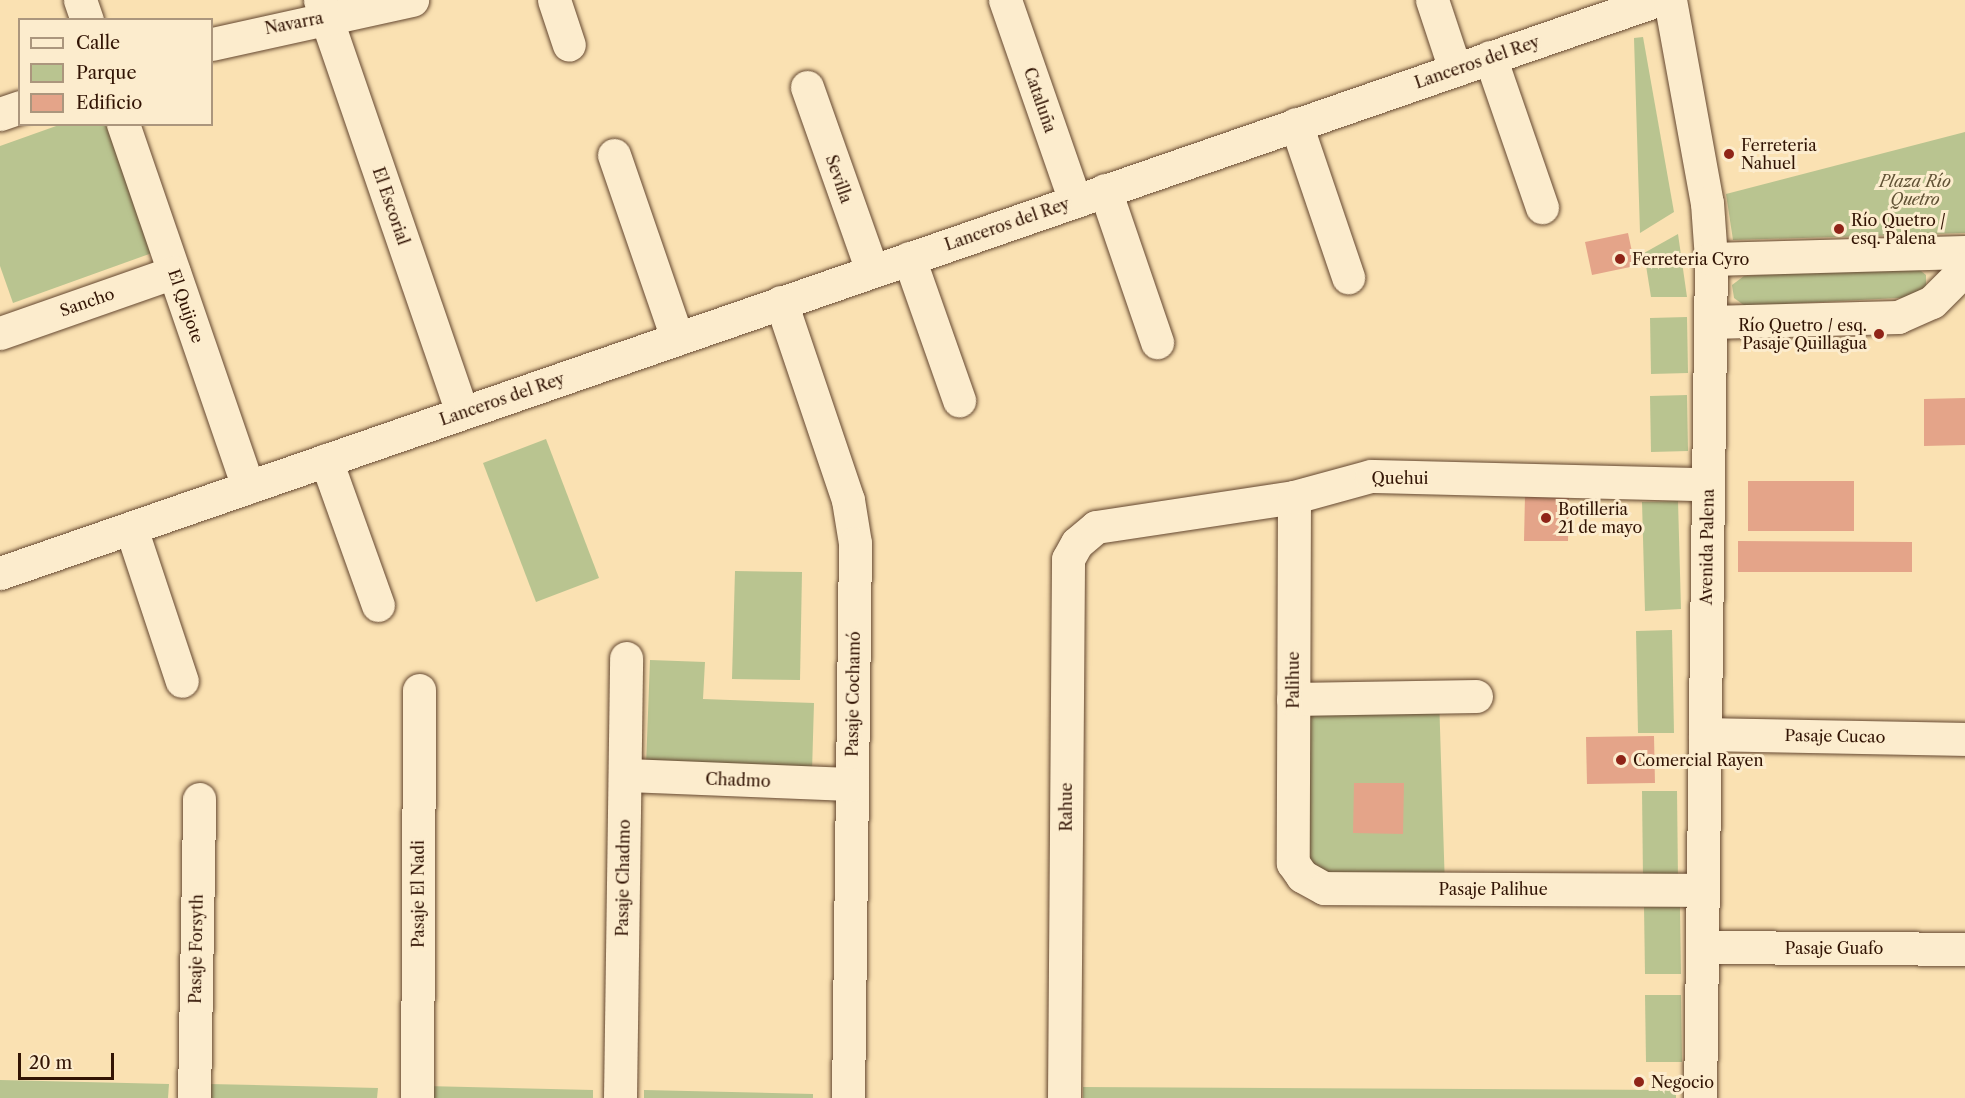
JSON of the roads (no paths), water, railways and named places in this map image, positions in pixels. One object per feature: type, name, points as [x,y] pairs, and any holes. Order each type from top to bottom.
[{"type":"street","points":[[80,0],[86,18]]},
{"type":"street","name":"Navarra","points":[[213,44],[323,8],[412,0]]},
{"type":"street","points":[[554,0],[570,45]]},
{"type":"street","name":"Cataluña","points":[[1005,0],[1090,195]]},
{"type":"street","points":[[1432,0],[1455,69]]},
{"type":"street","name":"Lanceros del Rey","points":[[0,573],[1658,0]]},
{"type":"street","name":"Avenida Palena","points":[[1670,0],[1707,203],[1712,258],[1700,1098]]},
{"type":"street","name":"El Escorial","points":[[323,8],[462,412]]},
{"type":"street","points":[[1490,57],[1542,207]]},
{"type":"street","name":"Sevilla","points":[[807,87],[872,271]]},
{"type":"street","points":[[0,114],[18,108]]},
{"type":"street","points":[[1296,124],[1348,277]]},
{"type":"street","name":"El Quijote","points":[[124,126],[248,487]]},
{"type":"street","points":[[614,155],[677,338]]},
{"type":"street","points":[[1090,195],[1157,342]]},
{"type":"street","points":[[1712,258],[1965,252]]},
{"type":"street","points":[[909,258],[959,400]]},
{"type":"street","points":[[1710,322],[1898,317],[1932,302],[1965,269]]},
{"type":"street","name":"Sancho","points":[[3,323],[174,272]]},
{"type":"street","name":"Pasaje Cochamó","points":[[781,302],[853,525],[848,1098]]},
{"type":"street","points":[[326,460],[378,605]]},
{"type":"street","name":"Quehui","points":[[1096,527],[1294,497],[1371,476],[1708,484]]},
{"type":"street","name":"Palihue","points":[[1293,863],[1294,497]]},
{"type":"street","name":"Rahue","points":[[1065,1098],[1068,559],[1096,527]]},
{"type":"street","points":[[131,528],[182,681]]},
{"type":"street","name":"Pasaje Chadmo","points":[[620,1098],[626,658]]},
{"type":"street","name":"Pasaje El Nadi","points":[[417,1098],[420,690]]},
{"type":"street","points":[[1293,699],[1476,696]]},
{"type":"street","name":"Pasaje Cucao","points":[[1705,734],[1965,738]]},
{"type":"street","name":"Chadmo","points":[[625,775],[852,784]]},
{"type":"street","name":"Pasaje Forsyth","points":[[194,1098],[199,800]]},
{"type":"street","name":"Pasaje Palihue","points":[[1293,863],[1302,876],[1324,888],[1703,890]]},
{"type":"street","name":"Pasaje Guafo","points":[[1702,947],[1965,949]]},
{"type":"place","name":"Ferreteria Nahuel","points":[[1729,154]]},
{"type":"place","name":"Río Quetro / esq. Palena","points":[[1839,229]]},
{"type":"place","name":"Ferreteria Cyro","points":[[1620,259]]},
{"type":"place","name":"Río Quetro / esq. Pasaje Quillagua","points":[[1879,334]]},
{"type":"place","name":"Botilleria 21 de mayo","points":[[1546,518]]},
{"type":"place","name":"Comercial Rayen","points":[[1621,760]]},
{"type":"place","name":"Negocio","points":[[1639,1082]]},
{"type":"park label","name":"Plaza Río Quetro","points":[[1915,190]]}]
